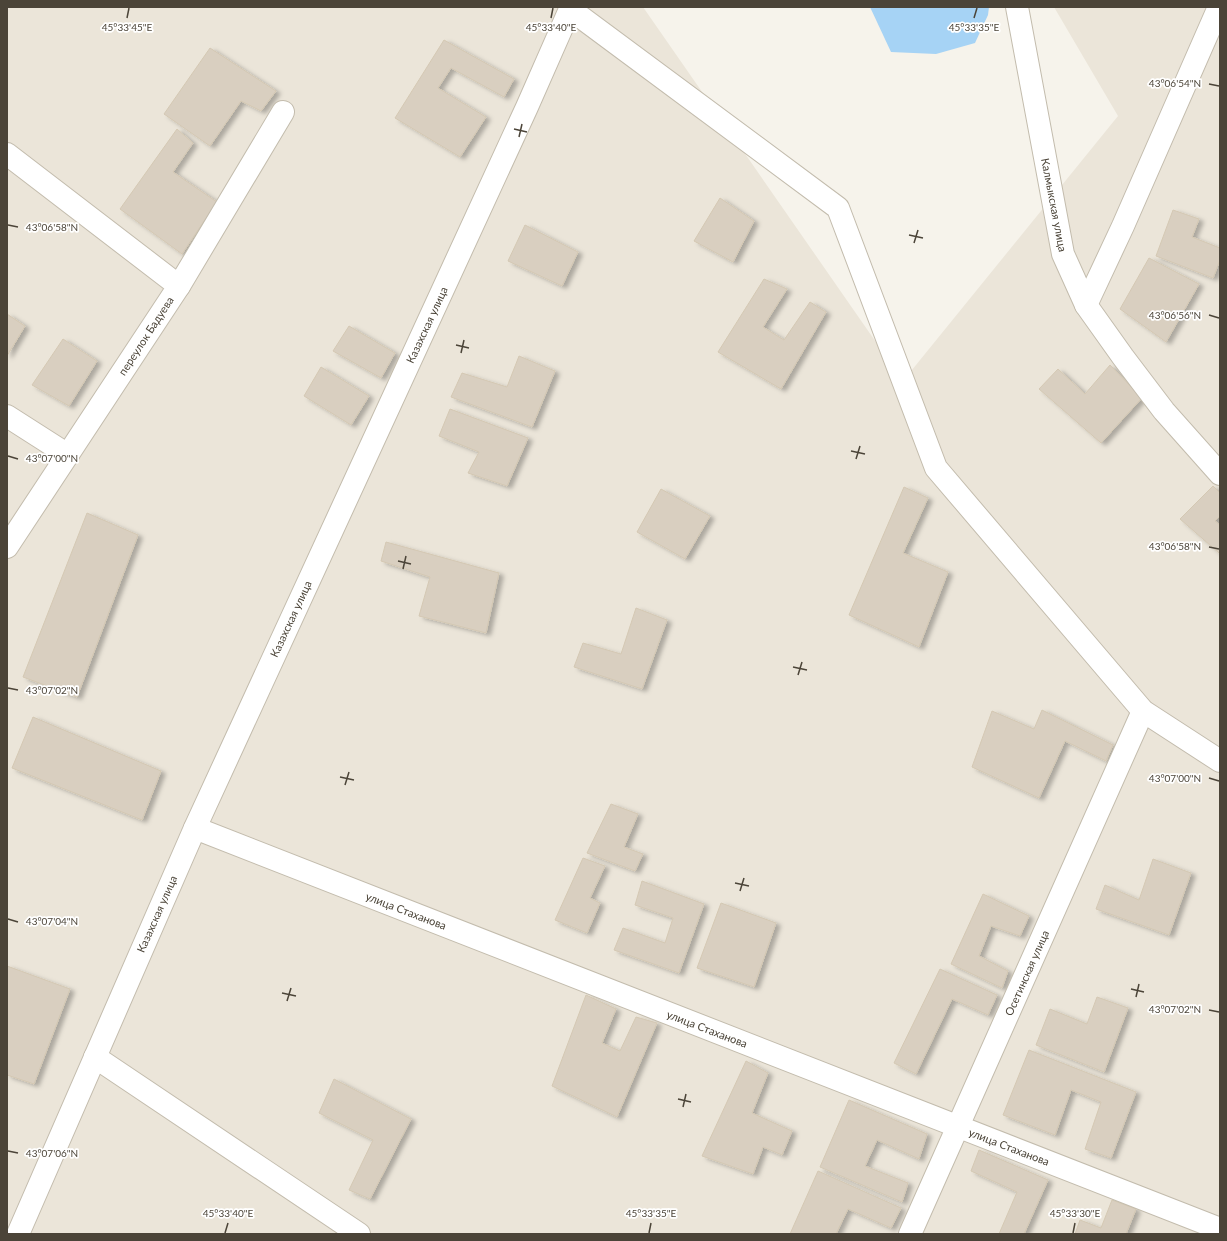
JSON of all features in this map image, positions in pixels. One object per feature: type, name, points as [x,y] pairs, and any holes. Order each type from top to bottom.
[{"type":"street","name":"Калмыкская улица","points":[[1017,7],[1063,254],[1086,305],[1123,357],[1164,411],[1220,474]]},
{"type":"street","points":[[1086,305],[1123,226],[1219,7]]},
{"type":"street","points":[[571,8],[838,208],[936,468],[1143,711],[1220,761]]},
{"type":"street","name":"Казахская улица","points":[[18,1234],[195,828],[517,129],[571,8]]},
{"type":"street","points":[[179,286],[282,112]]},
{"type":"street","name":"переулок Бадуева","points":[[7,154],[179,286],[7,547]]},
{"type":"street","points":[[7,416],[68,455]]},
{"type":"street","name":"Осетинская улица","points":[[910,1234],[1143,711]]},
{"type":"street","name":"улица Стаханова","points":[[195,828],[1220,1229]]},
{"type":"street","points":[[95,1057],[359,1234]]},
{"type":"shaded area","points":[[7,7],[643,7],[903,381],[1118,116],[1054,7],[1220,7],[1220,1234],[7,1234]]},
{"type":"water","points":[[870,7],[989,7],[988,15],[975,43],[936,54],[891,52]]},
{"type":"building","points":[[444,40],[514,79],[504,97],[451,68],[438,88],[486,117],[460,157],[395,118]]},
{"type":"building","points":[[210,48],[276,91],[261,111],[241,101],[210,146],[164,114]]},
{"type":"building","points":[[177,129],[193,143],[173,172],[217,202],[182,254],[120,209]]},
{"type":"building","points":[[720,198],[754,221],[733,262],[694,241]]},
{"type":"building","points":[[1173,210],[1199,219],[1192,237],[1220,248],[1220,260],[1213,278],[1156,256]]},
{"type":"building","points":[[525,225],[578,252],[562,286],[508,261]]},
{"type":"building","points":[[1149,258],[1199,284],[1166,342],[1120,309]]},
{"type":"building","points":[[764,279],[787,289],[763,327],[784,340],[810,302],[826,312],[781,389],[718,352]]},
{"type":"building","points":[[7,314],[25,326],[7,356]]},
{"type":"building","points":[[349,326],[395,353],[381,378],[333,351]]},
{"type":"building","points":[[63,339],[97,361],[69,406],[32,385]]},
{"type":"building","points":[[519,356],[555,371],[532,427],[451,397],[462,373],[507,387]]},
{"type":"building","points":[[1110,365],[1142,398],[1101,443],[1039,389],[1058,369],[1085,394]]},
{"type":"building","points":[[321,367],[369,396],[351,425],[304,396]]},
{"type":"building","points":[[450,409],[528,438],[507,486],[468,473],[479,452],[439,436]]},
{"type":"building","points":[[1213,486],[1220,493],[1220,516],[1215,521],[1220,525],[1219,553],[1180,519]]},
{"type":"building","points":[[904,487],[928,498],[903,553],[948,572],[919,647],[849,615]]},
{"type":"building","points":[[661,489],[710,516],[685,559],[637,532]]},
{"type":"building","points":[[87,513],[138,535],[77,697],[23,677]]},
{"type":"building","points":[[386,542],[499,573],[486,633],[419,616],[430,577],[381,561]]},
{"type":"building","points":[[636,608],[667,620],[642,689],[574,667],[583,643],[621,654]]},
{"type":"building","points":[[1042,710],[1113,745],[1106,761],[1065,741],[1039,798],[972,767],[992,711],[1034,729]]},
{"type":"building","points":[[33,717],[161,771],[142,820],[12,768]]},
{"type":"building","points":[[611,804],[638,814],[624,847],[643,854],[635,871],[587,853]]},
{"type":"building","points":[[583,858],[605,866],[590,898],[600,903],[587,933],[555,920]]},
{"type":"building","points":[[1153,859],[1191,873],[1169,935],[1096,909],[1105,885],[1139,900]]},
{"type":"building","points":[[642,881],[704,904],[679,973],[614,950],[623,928],[665,943],[673,918],[635,905]]},
{"type":"building","points":[[983,894],[1029,916],[1020,936],[991,926],[979,956],[1008,971],[1002,988],[951,964]]},
{"type":"building","points":[[721,903],[776,923],[754,987],[697,968]]},
{"type":"building","points":[[7,966],[70,989],[34,1084],[7,1075]]},
{"type":"building","points":[[940,969],[997,995],[988,1015],[952,999],[916,1074],[894,1063]]},
{"type":"building","points":[[586,995],[616,1009],[602,1043],[620,1051],[636,1017],[657,1023],[617,1117],[552,1086]]},
{"type":"building","points":[[1097,997],[1128,1008],[1104,1072],[1036,1045],[1050,1009],[1087,1024]]},
{"type":"building","points":[[1029,1050],[1136,1092],[1111,1158],[1085,1149],[1101,1102],[1071,1090],[1055,1135],[1003,1115]]},
{"type":"building","points":[[746,1061],[768,1073],[752,1113],[792,1131],[782,1155],[763,1147],[753,1174],[702,1156]]},
{"type":"building","points":[[334,1079],[411,1119],[370,1199],[349,1190],[373,1140],[319,1113]]},
{"type":"building","points":[[849,1100],[927,1134],[919,1159],[877,1140],[865,1166],[908,1183],[902,1202],[820,1167]]},
{"type":"building","points":[[979,1150],[1048,1180],[1024,1234],[999,1234],[1017,1192],[971,1171]]},
{"type":"building","points":[[818,1171],[901,1208],[891,1228],[848,1209],[836,1234],[790,1234]]},
{"type":"building","points":[[1112,1200],[1136,1209],[1126,1234],[1075,1234],[1080,1220],[1101,1228]]}]
